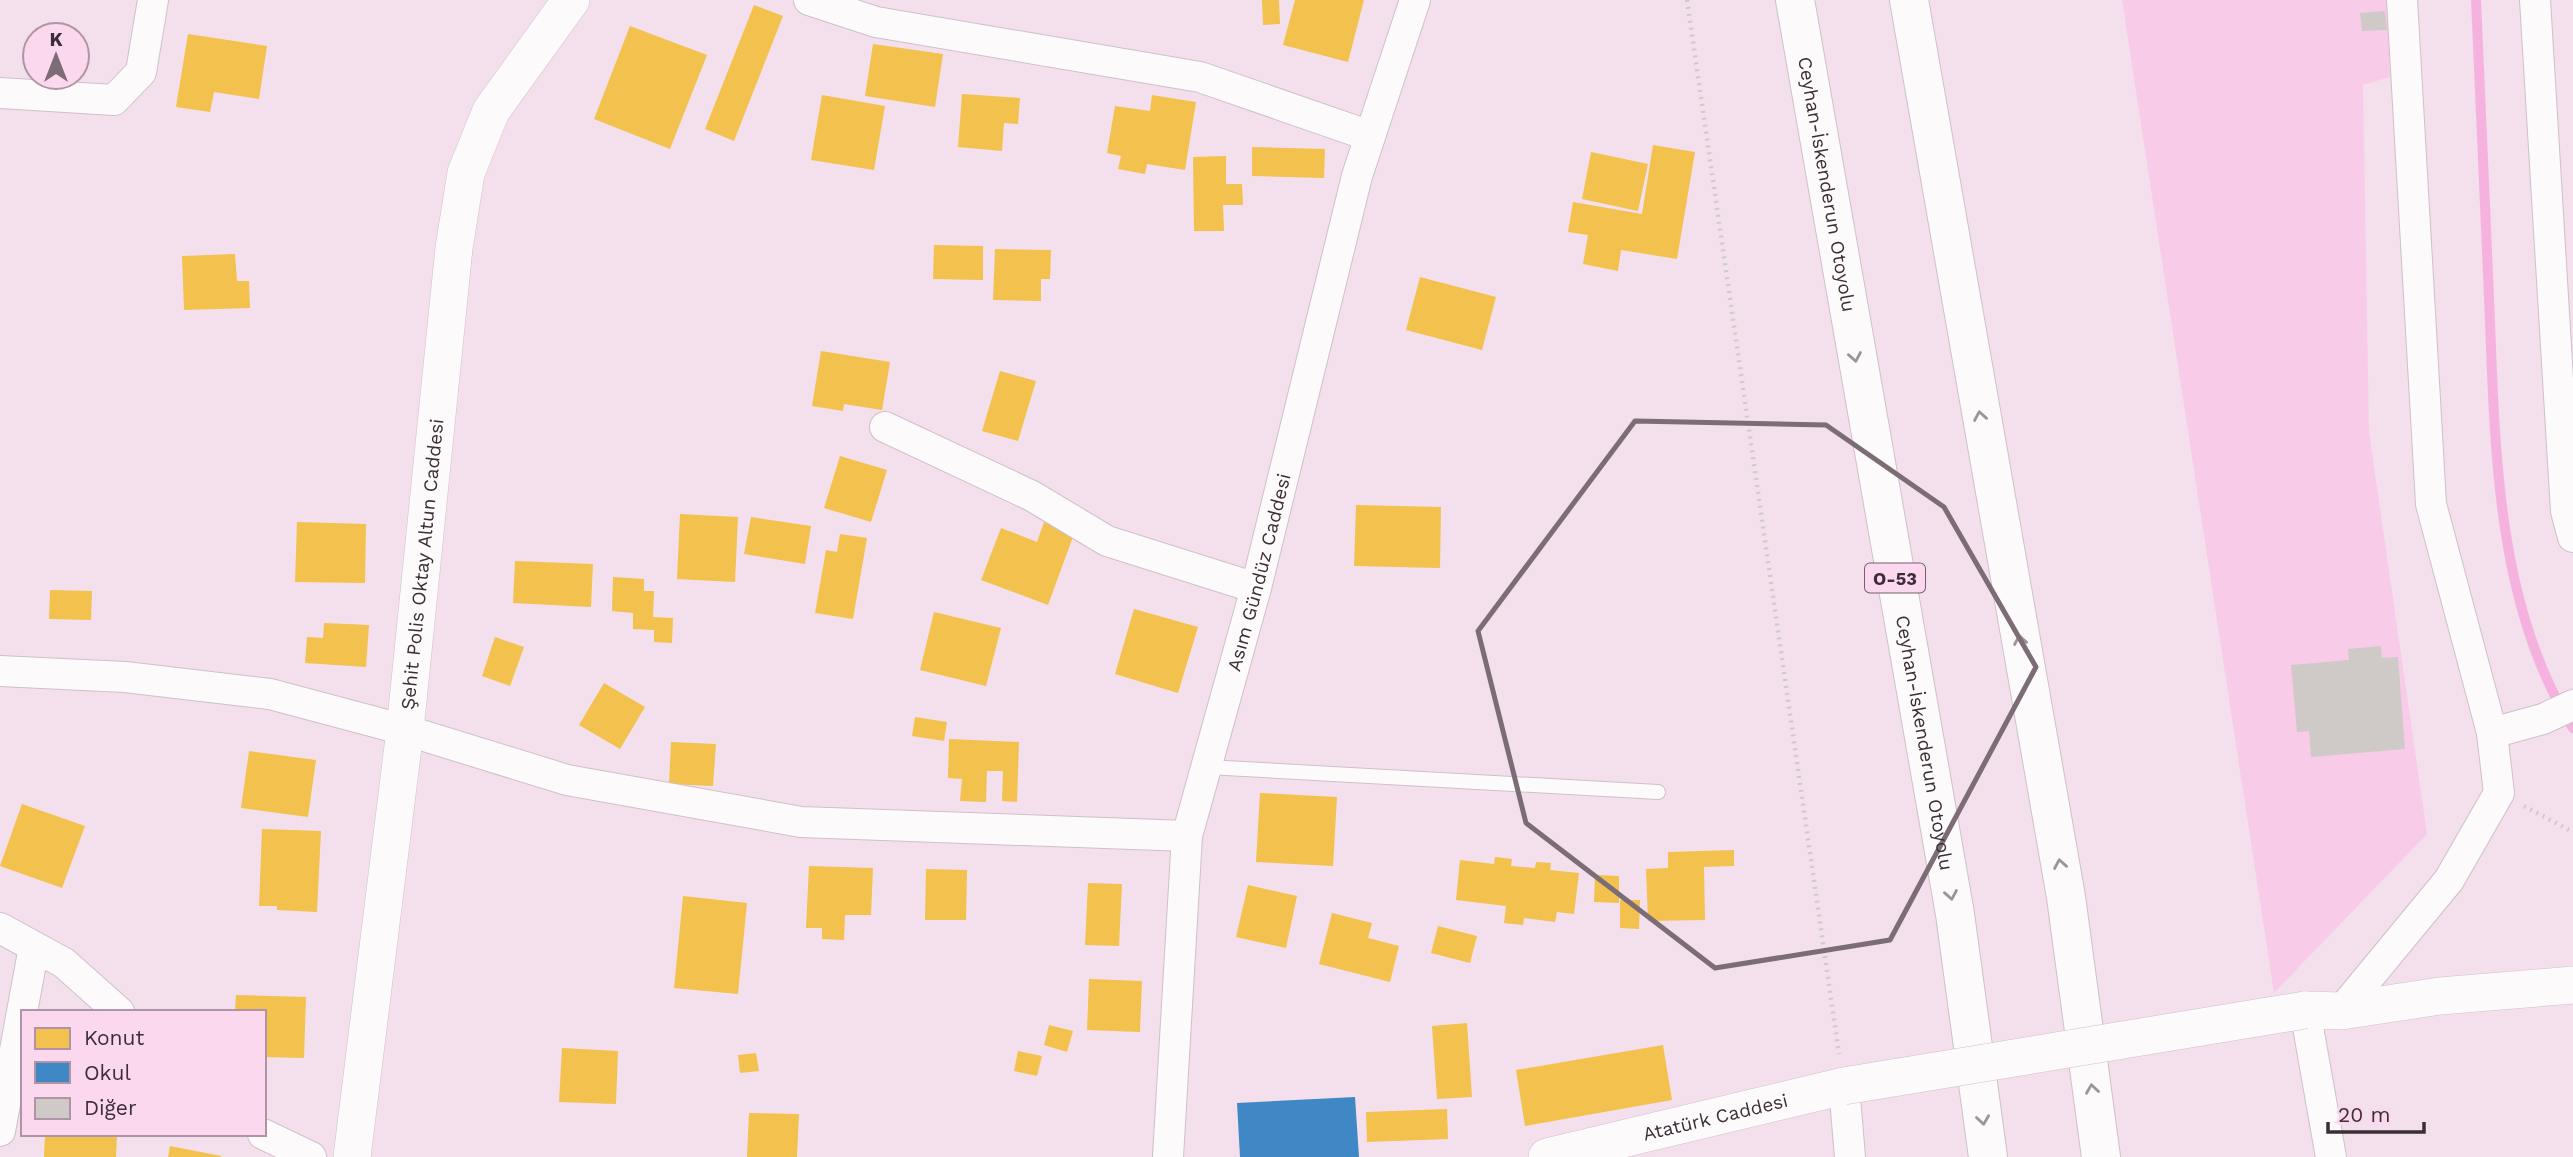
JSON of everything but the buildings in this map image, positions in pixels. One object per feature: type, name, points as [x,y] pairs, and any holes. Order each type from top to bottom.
[{"type":"highway","name":"Ceyhan-İskenderun Otoyolu","points":[[1795,0],[1955,914],[1988,1157]]},
{"type":"highway","points":[[1909,0],[2066,897],[2101,1157]]},
{"type":"street","points":[[0,93],[114,100],[141,72],[153,0]]},
{"type":"street","name":"Şehit Polis Oktay Altun Caddesi","points":[[352,1157],[405,730],[454,248],[466,173],[491,111],[571,0]]},
{"type":"street","points":[[809,0],[876,22],[1200,77],[1370,136]]},
{"type":"street","name":"Asım Gündüz Caddesi","points":[[1168,1157],[1187,836],[1256,588],[1357,176],[1415,0]]},
{"type":"street","points":[[2341,1011],[2449,880],[2499,793],[2491,733],[2431,504],[2402,0]]},
{"type":"street","points":[[2535,0],[2563,249],[2566,511],[2573,537]]},
{"type":"street","points":[[885,427],[1032,496],[1107,541],[1256,588]]},
{"type":"street","points":[[0,671],[125,677],[270,694],[405,730],[567,780],[801,822],[1187,836]]},
{"type":"street","points":[[2491,733],[2543,719],[2573,705]]},
{"type":"street","points":[[0,928],[64,963],[117,1010]]},
{"type":"street","points":[[22,1010],[34,947]]},
{"type":"street","name":"Atatürk Caddesi","points":[[1547,1157],[1844,1086],[2305,1010],[2341,1011],[2440,996],[2573,985]]},
{"type":"street","points":[[2305,1010],[2331,1157]]},
{"type":"street","points":[[0,1130],[21,1017]]},
{"type":"street","points":[[1844,1086],[1850,1157]]},
{"type":"street","points":[[266,1135],[311,1157]]},
{"type":"lane","points":[[1207,767],[1658,792]]},
{"type":"path","points":[[1688,0],[1844,1086]]},
{"type":"path","points":[[2499,793],[2573,832]]},
{"type":"highlighted area","points":[[1635,421],[1826,425],[1944,507],[2036,667],[1890,940],[1715,968],[1526,823],[1478,631]]},
{"type":"shaded area","points":[[2122,0],[2387,0],[2390,77],[2363,85],[2369,432],[2427,834],[2274,993]]},
{"type":"waterway","points":[[2476,0],[2497,463],[2504,519],[2513,574],[2527,628],[2547,679],[2573,728]]}]
